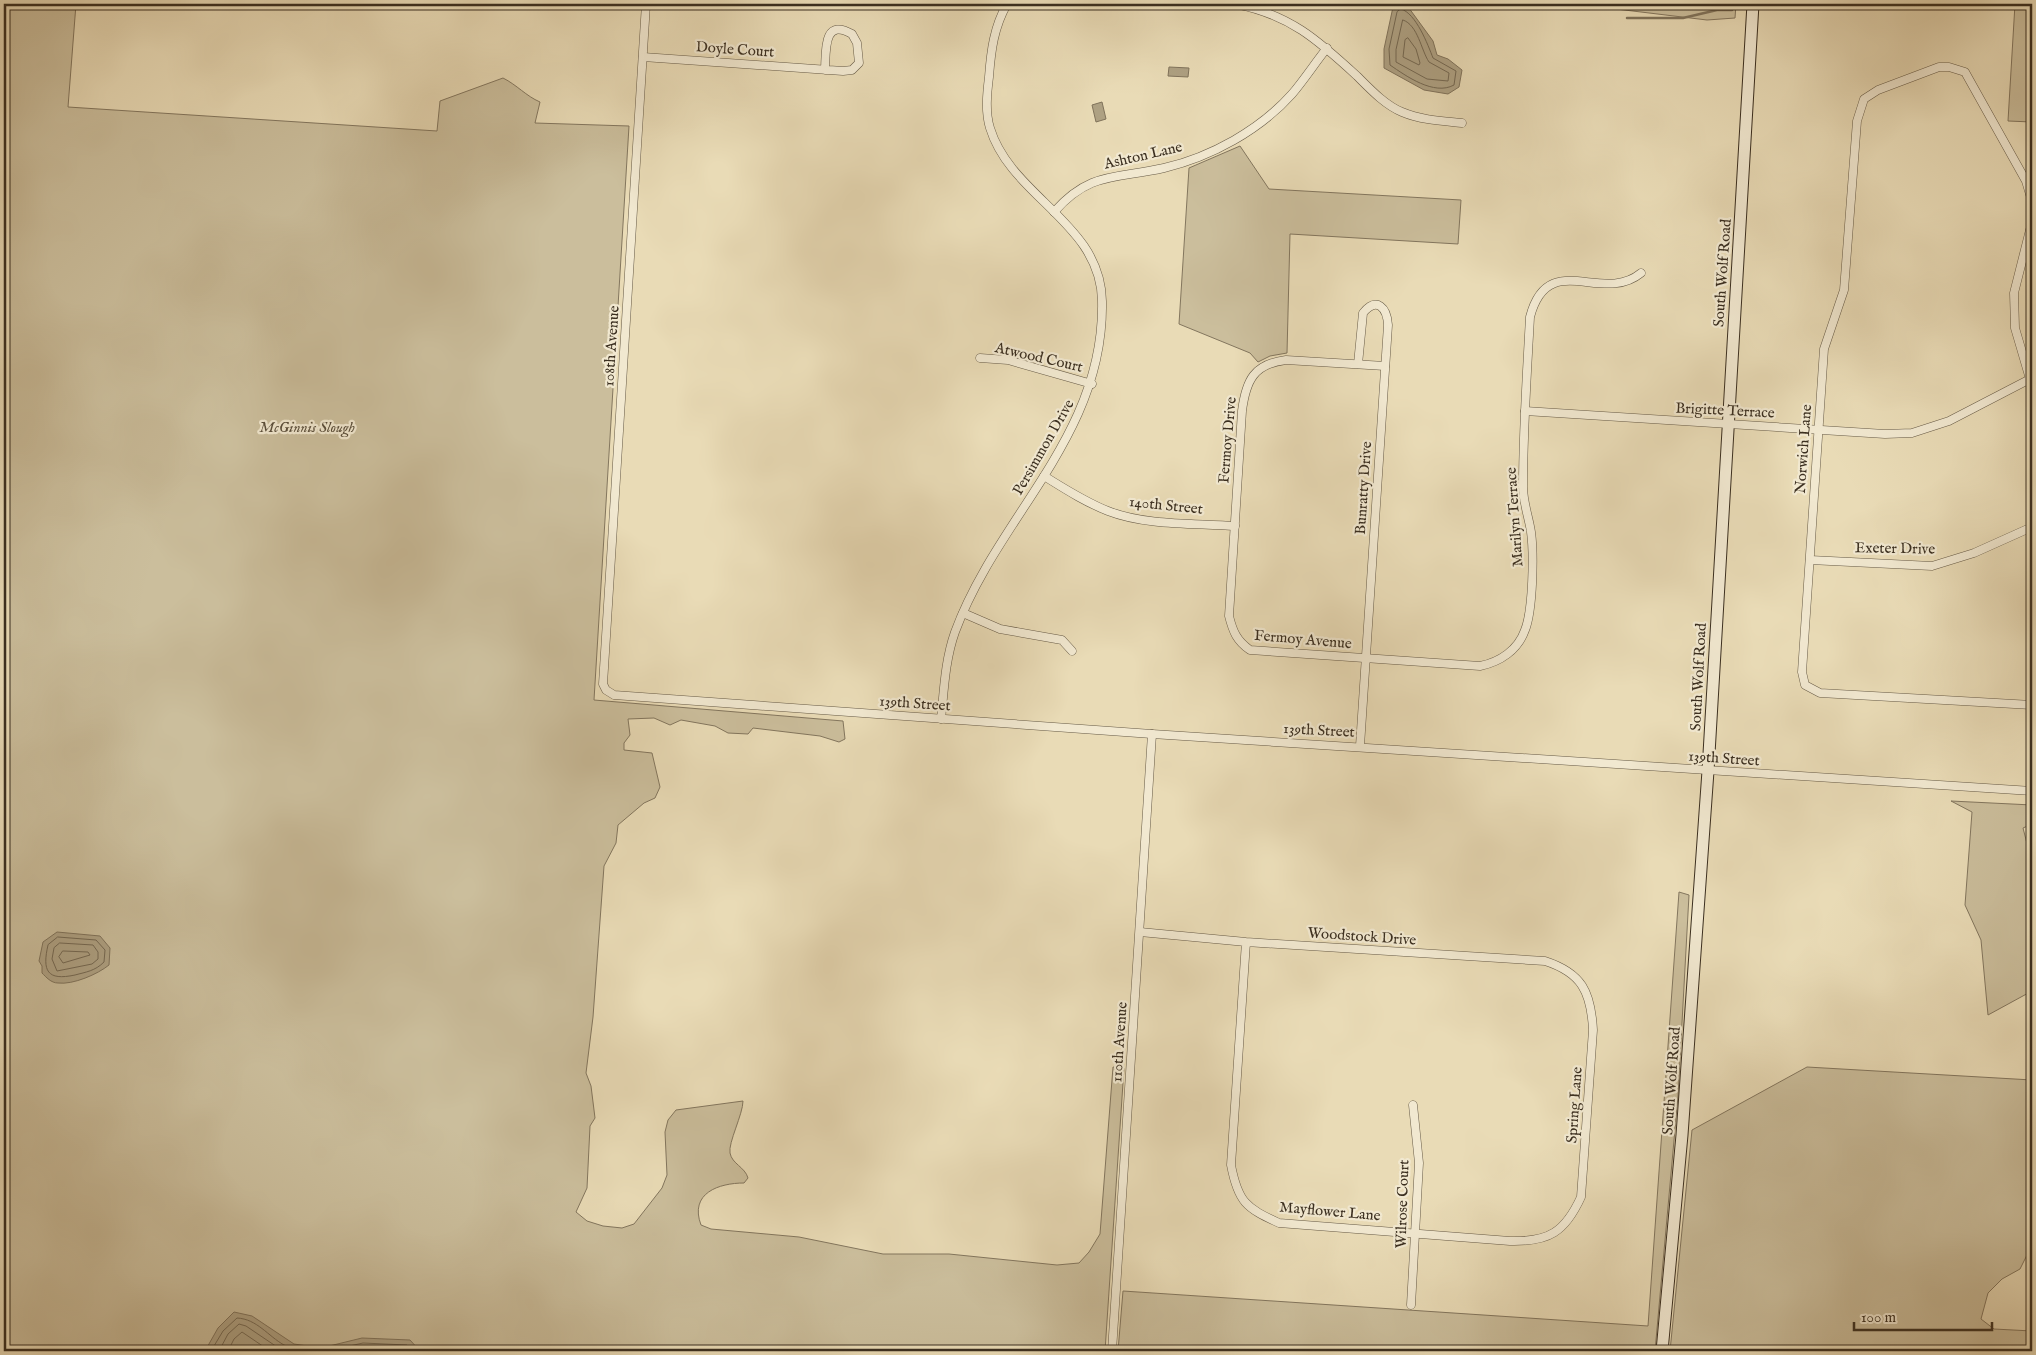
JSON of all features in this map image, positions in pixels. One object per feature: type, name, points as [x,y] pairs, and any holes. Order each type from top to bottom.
[{"type":"main road","name":"South Wolf Road","points":[[1662,1351],[1682,1135],[1708,770],[1727,424],[1754,4]]},
{"type":"street","name":"108th Avenue","points":[[606,690],[603,684],[646,4]]},
{"type":"street","name":"Persimmon Drive","points":[[941,719],[946,661],[963,613],[975,588],[1044,476],[1084,406],[1098,360],[1102,328],[1102,299],[1099,276],[1079,237],[1013,172],[1000,152],[989,127],[987,98],[991,49],[998,21],[1007,4]]},
{"type":"street","points":[[1235,4],[1283,20],[1306,31],[1377,95],[1400,112],[1422,118],[1462,123]]},
{"type":"street","name":"Doyle Court","points":[[643,57],[825,70],[843,71],[856,67],[859,56],[857,44],[852,34],[839,30],[833,31],[828,35],[825,70]]},
{"type":"street","name":"Ashton Lane","points":[[1054,212],[1067,197],[1082,186],[1102,178],[1165,168],[1220,147],[1247,132],[1292,94],[1327,48]]},
{"type":"street","name":"Norwich Lane","points":[[2031,379],[2015,328],[2014,293],[2032,222],[2032,201],[2026,181],[1965,72],[1949,67],[1938,67],[1878,90],[1864,99],[1857,121],[1844,290],[1824,349],[1817,429],[1802,672],[1806,685],[1820,693],[2032,705]]},
{"type":"street","name":"Marilyn Terrace","points":[[1366,658],[1480,666],[1490,664],[1504,657],[1523,635],[1528,619],[1532,556],[1531,535],[1523,490],[1530,316],[1534,302],[1541,290],[1551,284],[1562,281],[1619,284],[1632,281],[1641,273]]},
{"type":"street","name":"Bunratty Drive","points":[[1358,364],[1363,313],[1368,307],[1377,305],[1383,308],[1387,314],[1385,366],[1360,746]]},
{"type":"street","name":"Atwood Court","points":[[980,358],[1008,360],[1092,384]]},
{"type":"street","name":"Fermoy Drive","points":[[1235,526],[1244,392],[1258,369],[1271,362],[1286,360],[1385,366]]},
{"type":"street","name":"Brigitte Terrace","points":[[1525,412],[1885,434],[1912,433],[1949,421],[2031,379]]},
{"type":"street","name":"140th Street","points":[[1044,476],[1081,499],[1110,512],[1142,520],[1235,526]]},
{"type":"street","name":"Fermoy Avenue","points":[[1235,526],[1229,616],[1239,642],[1250,650],[1366,658]]},
{"type":"street","name":"Exeter Drive","points":[[1810,560],[1932,566],[1974,553],[2032,528]]},
{"type":"street","points":[[963,613],[1000,629],[1062,640],[1072,651]]},
{"type":"street","name":"139th Street","points":[[606,690],[614,695],[624,696],[941,719],[2032,792]]},
{"type":"street","name":"110th Avenue","points":[[1112,1351],[1152,734]]},
{"type":"street","name":"Woodstock Drive","points":[[1140,932],[1246,942],[1545,962],[1565,968],[1577,979]]},
{"type":"street","name":"Mayflower Lane","points":[[1246,942],[1232,1165],[1236,1192],[1256,1213],[1279,1223],[1528,1242],[1545,1238],[1560,1230]]},
{"type":"street","name":"Spring Lane","points":[[1560,1230],[1572,1216],[1581,1197],[1593,1030],[1592,1009],[1587,994],[1577,979]]},
{"type":"street","name":"Wilrose Court","points":[[1411,1305],[1419,1162],[1413,1105]]},
{"type":"green space","name":"McGinnis Slough","points":[[4,4],[76,4],[68,107],[437,131],[440,101],[503,78],[540,102],[535,123],[629,126],[594,700],[843,721],[845,739],[839,742],[820,736],[753,728],[748,734],[728,733],[715,726],[681,720],[670,725],[654,718],[628,719],[630,735],[624,743],[624,750],[652,753],[660,787],[655,798],[644,803],[618,825],[616,843],[604,866],[593,1017],[586,1073],[591,1086],[595,1118],[590,1126],[587,1188],[576,1212],[587,1221],[603,1226],[622,1228],[634,1224],[662,1188],[667,1175],[665,1132],[668,1120],[676,1110],[743,1101],[731,1142],[730,1153],[733,1160],[748,1178],[744,1183],[734,1183],[716,1188],[703,1198],[699,1205],[698,1214],[701,1225],[711,1229],[799,1237],[883,1254],[949,1254],[1057,1265],[1079,1263],[1089,1252],[1100,1234],[1113,1067],[1124,1068],[1105,1351],[4,1351]]},
{"type":"green space","points":[[1575,4],[1736,4],[1735,18],[1707,20]]},
{"type":"green space","points":[[2015,4],[2032,4],[2032,122],[2008,121]]},
{"type":"green space","points":[[1240,146],[1269,189],[1461,200],[1458,244],[1290,234],[1287,353],[1270,356],[1258,362],[1250,353],[1179,324],[1189,168]]},
{"type":"green space","points":[[1951,801],[2032,805],[2032,824],[2023,828],[2032,863],[2032,991],[1988,1015],[1981,940],[1965,905],[1972,812]]},
{"type":"green space","points":[[1679,892],[1689,895],[1678,1096],[1655,1351],[1118,1351],[1123,1291],[1648,1326]]},
{"type":"green space","points":[[1807,1067],[2032,1080],[2032,1245],[2020,1269],[2002,1279],[1988,1293],[1981,1319],[1994,1329],[2032,1331],[2032,1351],[1670,1351],[1692,1130]]},
{"type":"water","points":[[1406,4],[1433,41],[1437,55],[1448,59],[1462,70],[1459,87],[1448,94],[1424,90],[1384,68],[1384,49],[1393,7]]},
{"type":"water","points":[[1169,67],[1189,68],[1188,77],[1168,76]]},
{"type":"water","points":[[1102,102],[1106,119],[1096,122],[1092,105]]},
{"type":"water","points":[[57,932],[100,936],[110,948],[109,965],[99,972],[78,981],[55,983],[51,981],[42,973],[42,966],[39,961],[43,942]]},
{"type":"water","points":[[234,1312],[252,1316],[294,1344],[321,1348],[362,1338],[410,1340],[420,1351],[205,1351],[218,1328]]},
{"type":"waterway","points":[[1786,8],[1849,4]]},
{"type":"waterway","points":[[1627,18],[1683,18],[1717,10],[1732,10]]}]
